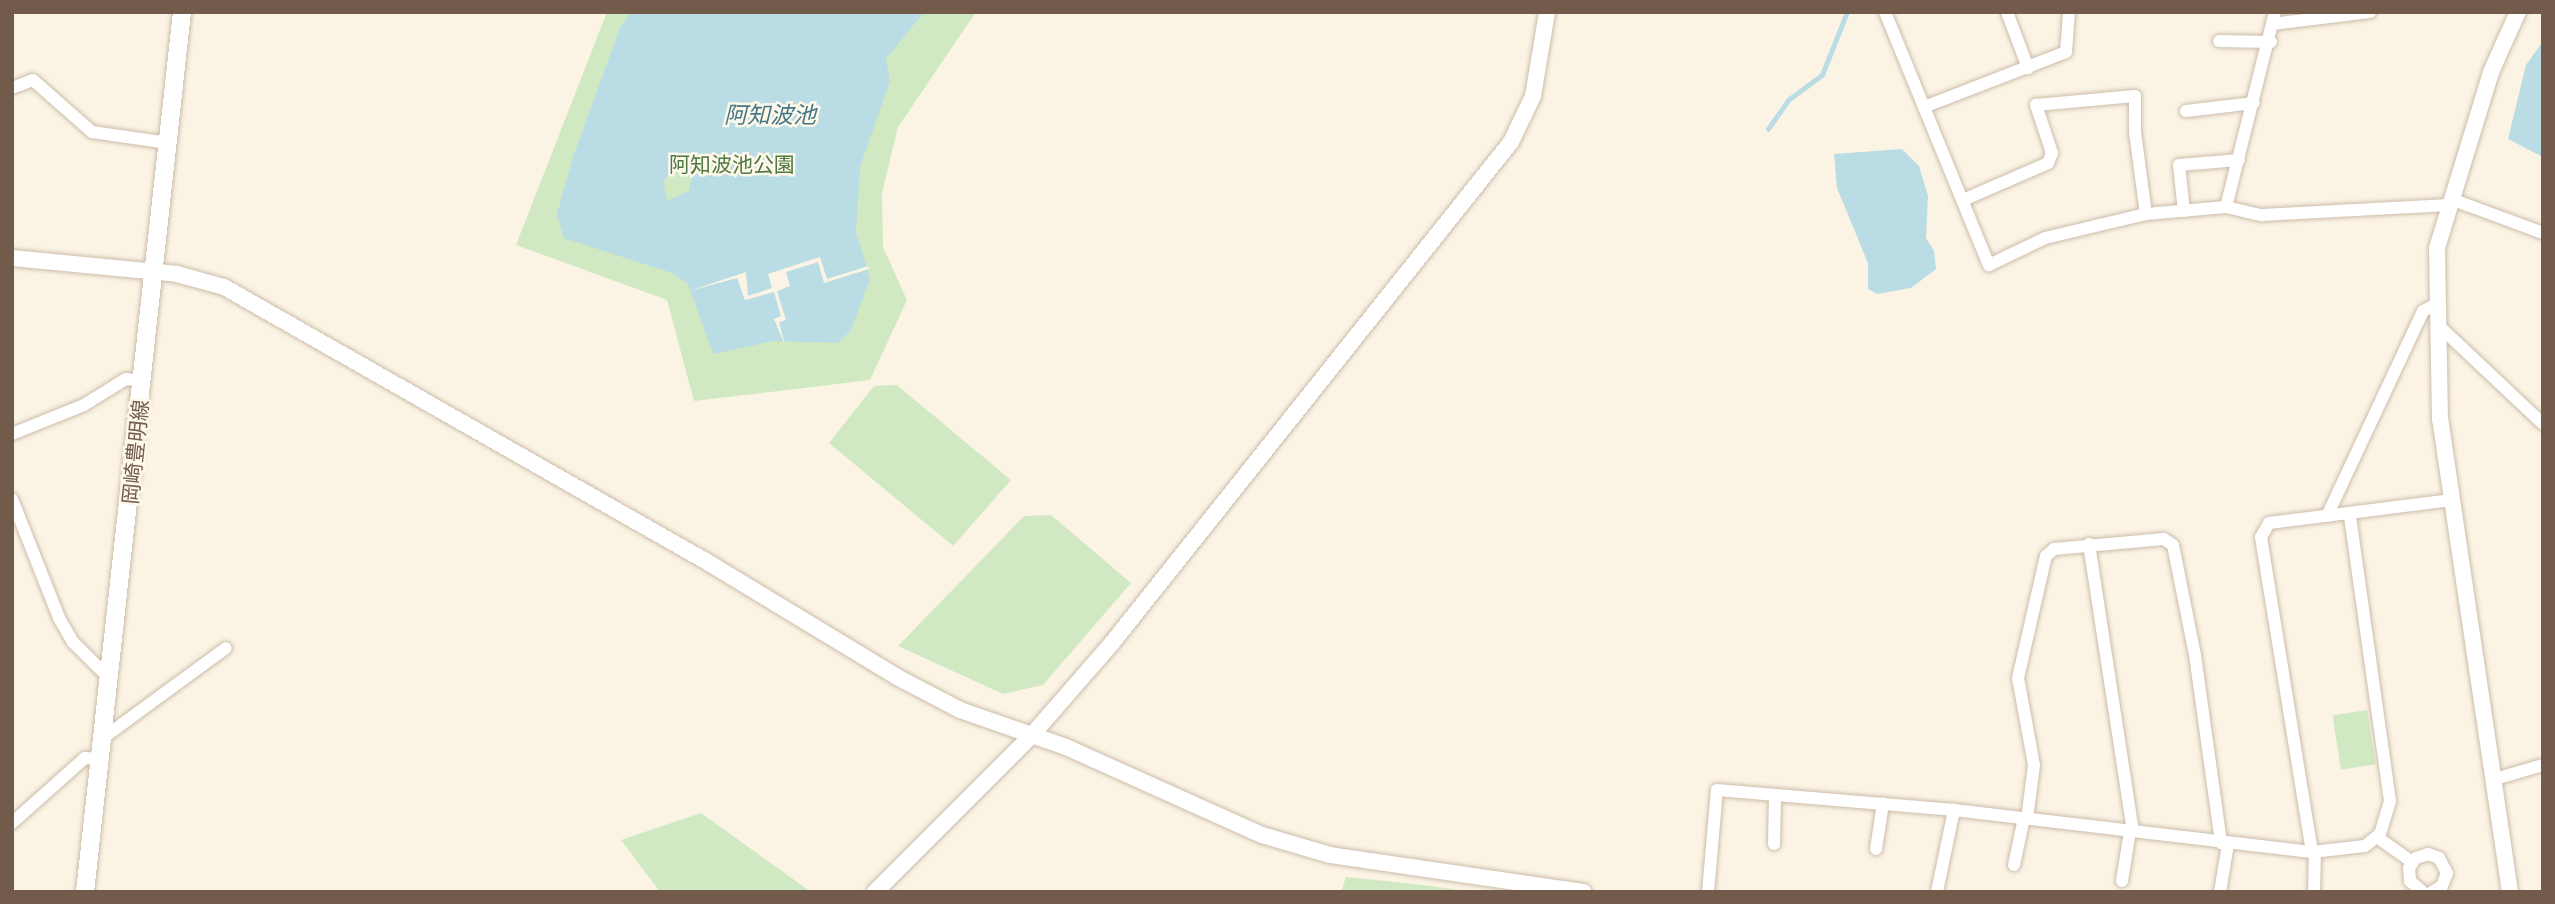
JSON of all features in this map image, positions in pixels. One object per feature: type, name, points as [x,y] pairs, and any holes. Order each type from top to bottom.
[{"type":"main road","name":"岡崎豊明線","points":[[85,892],[182,12]]},
{"type":"street","points":[[876,892],[1032,735],[1112,643],[1511,142],[1533,96],[1547,12]]},
{"type":"street","points":[[1885,12],[1989,265],[2045,238],[2146,215],[2225,207],[2262,215],[2450,202],[2543,233]]},
{"type":"street","points":[[2007,12],[2028,68]]},
{"type":"street","points":[[1924,107],[2066,52],[2069,12]]},
{"type":"street","points":[[2225,207],[2271,42],[2273,18],[2370,12]]},
{"type":"street","points":[[2510,892],[2440,419],[2437,248],[2491,72],[2518,12]]},
{"type":"street","points":[[2219,41],[2271,42]]},
{"type":"street","points":[[12,88],[33,80],[92,132],[168,143]]},
{"type":"street","points":[[1963,200],[2048,163],[2052,153],[2036,106],[2135,96],[2135,132],[2146,215]]},
{"type":"street","points":[[2186,111],[2254,103]]},
{"type":"street","points":[[2184,211],[2179,165],[2239,160]]},
{"type":"street","points":[[12,258],[154,272],[224,287],[709,563],[897,677],[960,710],[1032,735],[1262,835],[1330,855],[1583,892]]},
{"type":"street","points":[[2327,516],[2423,311],[2439,303]]},
{"type":"street","points":[[2439,326],[2543,424]]},
{"type":"street","points":[[12,434],[84,405],[126,379],[143,381]]},
{"type":"street","points":[[12,499],[60,618],[74,642],[109,678]]},
{"type":"street","points":[[2314,892],[2313,852],[2261,537],[2269,523],[2350,516],[2452,500]]},
{"type":"street","points":[[1708,892],[1717,790],[1954,810],[2313,852],[2358,850],[2377,837],[2390,801],[2350,516]]},
{"type":"street","points":[[2014,865],[2034,765],[2018,678],[2049,551],[2090,544],[2164,539],[2173,545],[2225,843],[2220,892]]},
{"type":"street","points":[[2090,544],[2132,831],[2122,881]]},
{"type":"street","points":[[103,738],[226,648]]},
{"type":"street","points":[[12,823],[85,758],[100,760]]},
{"type":"street","points":[[2495,779],[2543,765]]},
{"type":"street","points":[[1774,844],[1775,795]]},
{"type":"street","points":[[1876,849],[1883,804]]},
{"type":"street","points":[[1937,892],[1954,810]]},
{"type":"street","points":[[2377,837],[2412,862]]},
{"type":"street","points":[[2412,862],[2428,854],[2443,862],[2446,880],[2432,892]]},
{"type":"street","points":[[2412,862],[2410,881],[2423,892]]},
{"type":"green space","name":"阿知波池","points":[[607,12],[976,12],[898,127],[882,193],[883,247],[907,300],[870,380],[694,401],[667,300],[516,245]]},
{"type":"green space","points":[[897,385],[1011,480],[953,546],[829,443],[874,386]]},
{"type":"green space","points":[[1051,515],[1131,583],[1043,685],[1003,694],[898,646],[1024,516]]},
{"type":"green space","points":[[2367,710],[2376,764],[2341,770],[2332,715]]},
{"type":"green space","points":[[701,813],[811,892],[660,892],[621,840]]},
{"type":"green space","points":[[1346,877],[1415,884],[1474,892],[1341,892]]},
{"type":"water","name":"阿知波池","points":[[631,12],[924,12],[886,59],[890,81],[860,167],[856,232],[870,279],[851,330],[838,343],[773,341],[713,354],[688,284],[672,273],[564,238],[557,214],[574,154],[620,28]],"holes":[[[674,169],[684,171],[691,179],[689,191],[667,201],[663,181]]]},
{"type":"water","points":[[2543,41],[2543,157],[2508,139],[2526,65]]},
{"type":"water","points":[[1902,149],[1919,166],[1928,196],[1926,238],[1934,251],[1936,269],[1911,288],[1877,294],[1868,289],[1868,263],[1837,188],[1834,154]]},
{"type":"pier","points":[[820,257],[827,279],[868,266],[869,269],[824,283],[818,262],[786,272],[790,286],[777,291],[786,320],[779,322],[785,345],[774,319],[781,316],[774,292],[745,300],[737,278],[689,291],[746,272],[748,296],[772,288],[768,274]]},
{"type":"waterway","points":[[1768,129],[1788,100],[1822,75],[1847,12]]},
{"type":"park label","name":"阿知波池公園","points":[[732,164]]}]
